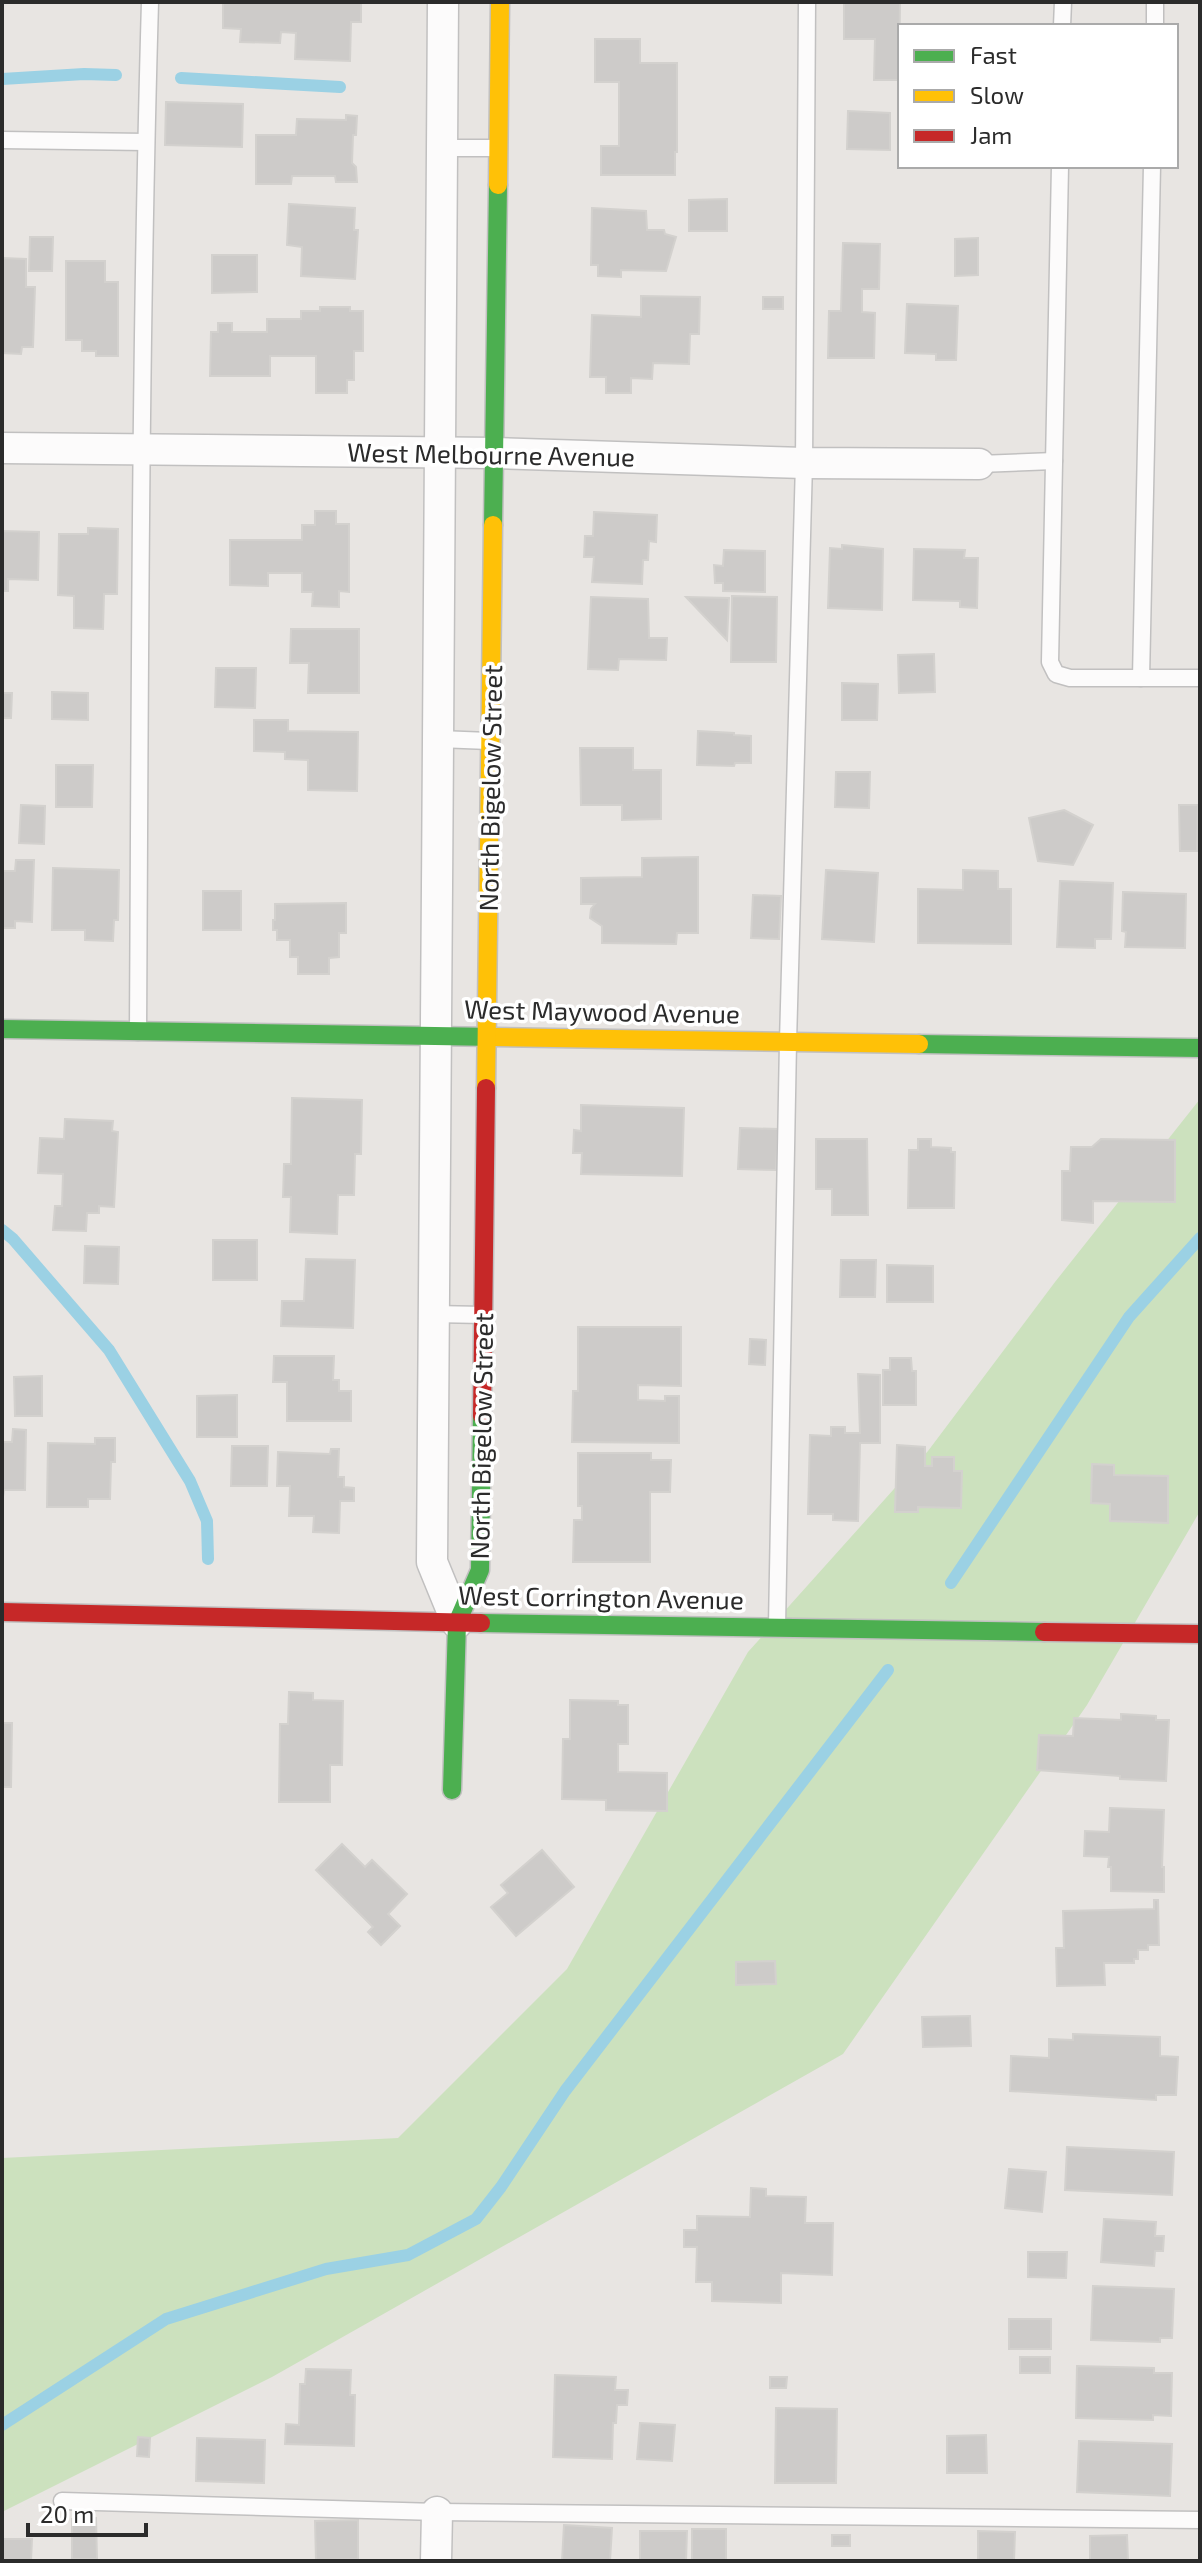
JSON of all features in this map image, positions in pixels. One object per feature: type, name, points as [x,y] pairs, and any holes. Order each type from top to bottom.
[{"type":"street","name":"North Bigelow Street","points":[[443,2],[432,1562],[457,1623]]},
{"type":"street","name":"North Bigelow Street","points":[[457,1623],[480,1570],[500,2]]},
{"type":"street","name":"West Melbourne Avenue","points":[[2,448],[495,453],[804,463],[979,464]]},
{"type":"street","name":"West Maywood Avenue","points":[[2,1029],[1200,1048]]},
{"type":"street","name":"West Corrington Avenue","points":[[2,1612],[457,1623],[1200,1634]]},
{"type":"street","points":[[452,1790],[457,1623]]},
{"type":"street","points":[[436,2561],[437,2512]]},
{"type":"lane","points":[[138,1032],[142,450],[150,2]]},
{"type":"lane","points":[[777,1626],[788,1042],[804,463],[807,2]]},
{"type":"lane","points":[[1062,24],[1063,2]]},
{"type":"lane","points":[[1155,2],[1155,24]]},
{"type":"lane","points":[[2,140],[146,142]]},
{"type":"lane","points":[[443,148],[499,148]]},
{"type":"lane","points":[[1060,168],[1050,662],[1056,674],[1070,678],[1200,678]]},
{"type":"lane","points":[[1141,678],[1152,168]]},
{"type":"lane","points":[[979,464],[1054,461]]},
{"type":"lane","points":[[439,739],[492,741]]},
{"type":"lane","points":[[433,1314],[484,1315]]},
{"type":"lane","points":[[62,2501],[437,2512],[1200,2520]]},
{"type":"green space","points":[[1200,1099],[1200,1511],[1087,1705],[843,2054],[272,2377],[2,2512],[2,2158],[398,2138],[567,1969],[748,1652],[928,1451],[1055,1282]]},
{"type":"building","points":[[223,2],[361,2],[361,22],[351,22],[350,61],[295,59],[296,33],[281,32],[280,43],[240,42],[241,29],[223,28]]},
{"type":"building","points":[[844,2],[900,2],[898,80],[874,80],[875,39],[844,39]]},
{"type":"building","points":[[595,39],[640,39],[640,63],[677,63],[675,175],[601,175],[601,146],[619,146],[619,82],[595,82]]},
{"type":"building","points":[[166,102],[243,104],[242,147],[165,145]]},
{"type":"building","points":[[848,111],[890,113],[890,150],[847,149]]},
{"type":"building","points":[[346,115],[357,116],[352,163],[356,167],[357,182],[336,182],[335,176],[292,176],[291,184],[256,184],[256,135],[296,135],[297,119],[346,120]]},
{"type":"building","points":[[727,199],[727,231],[689,231],[689,200]]},
{"type":"building","points":[[289,204],[355,208],[354,230],[358,230],[355,279],[301,276],[302,247],[287,245]]},
{"type":"building","points":[[592,208],[646,211],[647,230],[664,230],[665,234],[676,237],[666,271],[621,270],[621,277],[598,276],[598,265],[591,265]]},
{"type":"building","points":[[30,237],[53,237],[52,271],[29,271]]},
{"type":"building","points":[[978,238],[978,275],[955,276],[955,239]]},
{"type":"building","points":[[843,243],[880,244],[879,289],[862,289],[862,312],[875,313],[874,358],[828,358],[829,311],[841,311]]},
{"type":"building","points":[[212,255],[257,255],[257,292],[212,293]]},
{"type":"building","points":[[2,258],[26,259],[26,287],[35,287],[33,347],[22,347],[21,354],[2,353]]},
{"type":"building","points":[[66,261],[105,261],[105,282],[118,282],[118,356],[96,356],[96,351],[82,351],[82,340],[66,340]]},
{"type":"building","points":[[641,296],[700,297],[699,334],[690,334],[689,364],[653,363],[652,379],[631,378],[631,393],[606,393],[606,377],[590,377],[592,315],[641,317]]},
{"type":"building","points":[[763,297],[783,297],[783,309],[763,309]]},
{"type":"building","points":[[907,304],[958,306],[956,360],[936,360],[936,354],[905,353]]},
{"type":"building","points":[[320,307],[350,307],[350,311],[363,311],[363,351],[354,351],[354,380],[347,380],[347,393],[316,393],[316,356],[270,356],[270,376],[210,376],[211,332],[218,332],[218,323],[232,323],[232,332],[267,332],[267,319],[301,319],[301,311],[320,311]]},
{"type":"building","points":[[315,511],[336,511],[336,524],[349,524],[349,592],[339,591],[339,607],[312,606],[313,592],[302,592],[302,573],[268,573],[268,586],[230,585],[230,540],[302,540],[302,525],[315,525]]},
{"type":"building","points":[[594,512],[657,515],[656,542],[649,541],[648,560],[643,560],[642,584],[592,582],[594,557],[584,557],[585,536],[593,536]]},
{"type":"building","points":[[88,528],[118,529],[117,594],[104,594],[103,629],[74,628],[74,596],[58,595],[59,534],[88,534]]},
{"type":"building","points":[[2,531],[39,532],[38,580],[8,579],[8,591],[2,591]]},
{"type":"building","points":[[842,545],[883,549],[882,610],[828,608],[830,548],[842,549]]},
{"type":"building","points":[[914,549],[965,550],[964,558],[978,558],[977,608],[960,607],[960,601],[913,600]]},
{"type":"building","points":[[724,550],[765,551],[765,592],[723,591],[723,583],[715,583],[714,565],[723,566]]},
{"type":"building","points":[[732,596],[777,597],[776,662],[731,662]]},
{"type":"building","points":[[591,597],[648,599],[649,638],[667,638],[666,660],[619,659],[618,670],[588,669]]},
{"type":"building","points":[[686,597],[729,598],[727,640]]},
{"type":"building","points":[[291,629],[359,629],[359,693],[308,693],[309,663],[290,663]]},
{"type":"building","points":[[934,654],[935,692],[899,693],[898,655]]},
{"type":"building","points":[[216,668],[256,668],[255,708],[215,707]]},
{"type":"building","points":[[842,683],[878,684],[877,720],[842,720]]},
{"type":"building","points":[[52,692],[88,693],[88,720],[52,719]]},
{"type":"building","points":[[2,693],[12,693],[11,718],[2,718]]},
{"type":"building","points":[[254,720],[288,720],[288,731],[358,732],[357,791],[308,790],[308,760],[285,759],[285,752],[254,751]]},
{"type":"building","points":[[698,731],[751,736],[751,763],[697,765]]},
{"type":"building","points":[[580,748],[633,748],[633,770],[661,770],[661,819],[622,820],[622,805],[581,805]]},
{"type":"building","points":[[56,765],[93,765],[92,807],[56,807]]},
{"type":"building","points":[[836,772],[870,772],[869,808],[835,807]]},
{"type":"building","points":[[21,805],[45,806],[44,844],[19,843]]},
{"type":"building","points":[[1179,805],[1198,805],[1197,851],[1180,851]]},
{"type":"building","points":[[1064,810],[1093,825],[1073,865],[1038,861],[1029,818]]},
{"type":"building","points":[[698,857],[698,933],[677,933],[676,944],[602,943],[602,926],[590,918],[595,904],[581,904],[581,878],[642,877],[642,858]]},
{"type":"building","points":[[16,860],[34,860],[32,922],[15,921],[15,928],[2,928],[2,871],[15,871]]},
{"type":"building","points":[[53,868],[119,870],[118,920],[114,920],[113,941],[85,940],[85,930],[52,930]]},
{"type":"building","points":[[826,870],[878,873],[874,942],[822,939]]},
{"type":"building","points":[[963,870],[998,871],[998,889],[1011,889],[1011,944],[918,943],[918,889],[963,890]]},
{"type":"building","points":[[1060,881],[1113,883],[1111,939],[1095,939],[1095,948],[1057,947]]},
{"type":"building","points":[[203,891],[241,891],[241,930],[203,930]]},
{"type":"building","points":[[1123,892],[1186,894],[1185,948],[1125,947],[1126,932],[1122,931]]},
{"type":"building","points":[[753,895],[781,896],[779,939],[751,938]]},
{"type":"building","points":[[346,903],[346,933],[339,933],[339,957],[329,958],[329,974],[298,974],[298,957],[290,957],[290,940],[277,940],[277,930],[273,930],[275,904]]},
{"type":"building","points":[[292,1098],[362,1100],[361,1154],[355,1154],[354,1195],[338,1195],[337,1234],[290,1232],[291,1197],[283,1197],[284,1164],[291,1164]]},
{"type":"building","points":[[581,1105],[684,1108],[682,1176],[581,1174],[582,1153],[573,1153],[574,1130],[581,1131]]},
{"type":"building","points":[[65,1119],[113,1121],[112,1131],[118,1132],[114,1207],[99,1206],[99,1213],[87,1213],[86,1231],[53,1230],[55,1206],[62,1206],[63,1174],[38,1173],[40,1138],[64,1139]]},
{"type":"building","points":[[740,1128],[778,1129],[776,1170],[738,1169]]},
{"type":"building","points":[[816,1139],[867,1139],[868,1215],[832,1215],[832,1189],[816,1189]]},
{"type":"building","points":[[918,1139],[931,1139],[931,1147],[951,1148],[951,1152],[955,1152],[954,1208],[908,1208],[909,1150],[918,1150]]},
{"type":"building","points":[[1101,1139],[1175,1140],[1175,1202],[1093,1201],[1093,1223],[1062,1220],[1062,1171],[1070,1171],[1071,1147],[1092,1147]]},
{"type":"building","points":[[213,1240],[257,1240],[257,1280],[213,1280]]},
{"type":"building","points":[[85,1246],[119,1247],[118,1284],[84,1283]]},
{"type":"building","points":[[306,1259],[355,1260],[353,1328],[281,1326],[282,1301],[304,1301]]},
{"type":"building","points":[[841,1260],[876,1260],[875,1297],[840,1297]]},
{"type":"building","points":[[887,1265],[933,1266],[933,1302],[887,1302]]},
{"type":"building","points":[[578,1327],[681,1327],[681,1386],[638,1385],[638,1400],[665,1401],[665,1396],[679,1396],[679,1443],[572,1442],[573,1391],[578,1391]]},
{"type":"building","points":[[750,1339],[766,1340],[765,1365],[749,1364]]},
{"type":"building","points":[[274,1356],[334,1356],[333,1380],[339,1380],[339,1391],[351,1391],[351,1421],[287,1421],[287,1382],[273,1382]]},
{"type":"building","points":[[890,1358],[911,1358],[912,1371],[916,1371],[916,1405],[883,1405],[883,1370],[890,1370]]},
{"type":"building","points":[[858,1374],[880,1375],[880,1443],[860,1443],[858,1521],[833,1520],[833,1514],[808,1514],[810,1435],[831,1436],[831,1427],[845,1427],[845,1433],[860,1433]]},
{"type":"building","points":[[42,1376],[42,1416],[15,1416],[14,1377]]},
{"type":"building","points":[[237,1395],[237,1437],[197,1437],[197,1396]]},
{"type":"building","points":[[13,1429],[26,1430],[25,1490],[4,1490],[2,1503],[2,1442],[12,1442]]},
{"type":"building","points":[[95,1438],[115,1438],[110,1499],[88,1499],[88,1507],[47,1507],[48,1443],[95,1444]]},
{"type":"building","points":[[897,1445],[925,1447],[925,1466],[932,1466],[932,1457],[954,1457],[954,1471],[962,1471],[961,1508],[918,1507],[918,1512],[895,1512]]},
{"type":"building","points":[[232,1446],[268,1446],[267,1486],[231,1486]]},
{"type":"building","points":[[331,1449],[339,1449],[338,1477],[344,1477],[344,1487],[354,1488],[354,1501],[340,1501],[339,1533],[313,1532],[314,1516],[289,1516],[290,1486],[277,1486],[278,1452],[330,1454]]},
{"type":"building","points":[[578,1453],[651,1453],[651,1460],[671,1460],[670,1492],[650,1492],[650,1562],[573,1562],[574,1520],[582,1520],[582,1506],[578,1506]]},
{"type":"building","points":[[1092,1464],[1114,1465],[1114,1475],[1168,1476],[1168,1523],[1110,1521],[1110,1504],[1091,1503]]},
{"type":"building","points":[[289,1692],[313,1693],[313,1700],[343,1701],[342,1765],[330,1765],[330,1802],[279,1802],[280,1724],[288,1724]]},
{"type":"building","points":[[570,1700],[618,1701],[618,1705],[628,1705],[628,1744],[618,1744],[618,1772],[667,1773],[667,1811],[606,1810],[606,1800],[562,1799],[563,1739],[570,1739]]},
{"type":"building","points":[[2,1714],[3,1723],[12,1723],[11,1787],[2,1787]]},
{"type":"building","points":[[1121,1714],[1169,1720],[1166,1781],[1037,1770],[1039,1735],[1073,1736],[1074,1718],[1121,1720]]},
{"type":"building","points":[[1110,1808],[1164,1810],[1164,1892],[1111,1891],[1109,1857],[1084,1856],[1085,1831],[1109,1832]]},
{"type":"building","points":[[342,1844],[365,1867],[372,1860],[407,1894],[388,1914],[400,1926],[381,1945],[368,1932],[373,1927],[316,1870]]},
{"type":"building","points":[[542,1850],[574,1887],[516,1936],[491,1907],[508,1893],[501,1885]]},
{"type":"building","points":[[1154,1900],[1158,1900],[1159,1945],[1148,1945],[1148,1950],[1138,1950],[1138,1959],[1134,1959],[1134,1963],[1104,1963],[1105,1985],[1057,1986],[1056,1948],[1064,1948],[1063,1911],[1154,1909]]},
{"type":"building","points":[[775,1961],[776,1984],[736,1985],[736,1962]]},
{"type":"building","points":[[970,2016],[971,2046],[923,2047],[922,2017]]},
{"type":"building","points":[[1073,2034],[1160,2037],[1160,2056],[1178,2057],[1176,2095],[1156,2095],[1156,2100],[1010,2091],[1011,2056],[1049,2058],[1049,2039],[1073,2040]]},
{"type":"building","points":[[1067,2147],[1174,2152],[1172,2195],[1065,2190]]},
{"type":"building","points":[[1009,2169],[1046,2172],[1042,2212],[1005,2208]]},
{"type":"building","points":[[751,2188],[766,2189],[766,2196],[806,2197],[805,2223],[833,2223],[832,2275],[781,2273],[781,2303],[712,2301],[712,2282],[696,2282],[697,2247],[684,2247],[684,2230],[697,2230],[697,2216],[750,2217]]},
{"type":"building","points":[[1104,2219],[1156,2222],[1155,2236],[1164,2236],[1163,2251],[1155,2251],[1154,2266],[1101,2262]]},
{"type":"building","points":[[1028,2252],[1067,2252],[1066,2278],[1028,2277]]},
{"type":"building","points":[[1093,2286],[1174,2289],[1172,2338],[1160,2338],[1160,2342],[1091,2340]]},
{"type":"building","points":[[1009,2319],[1051,2319],[1051,2349],[1009,2349]]},
{"type":"building","points":[[1020,2357],[1050,2357],[1050,2373],[1020,2373]]},
{"type":"building","points":[[1077,2366],[1154,2368],[1154,2373],[1172,2373],[1171,2416],[1153,2415],[1153,2420],[1076,2418]]},
{"type":"building","points":[[306,2369],[351,2370],[350,2395],[355,2395],[354,2446],[285,2444],[286,2424],[299,2425],[300,2384],[305,2384]]},
{"type":"building","points":[[555,2375],[616,2377],[615,2390],[628,2390],[627,2405],[617,2405],[612,2459],[553,2457]]},
{"type":"building","points":[[770,2377],[787,2377],[786,2388],[770,2388]]},
{"type":"building","points":[[776,2408],[837,2409],[836,2483],[775,2483]]},
{"type":"building","points":[[640,2423],[675,2425],[672,2461],[637,2459]]},
{"type":"building","points":[[986,2435],[987,2473],[947,2473],[947,2436]]},
{"type":"building","points":[[138,2437],[150,2438],[149,2457],[137,2456]]},
{"type":"building","points":[[197,2438],[265,2440],[264,2483],[196,2481]]},
{"type":"building","points":[[1079,2441],[1172,2444],[1170,2496],[1077,2492]]},
{"type":"building","points":[[96,2518],[97,2559],[72,2559],[72,2519]]},
{"type":"building","points":[[358,2520],[358,2559],[316,2560],[315,2521]]},
{"type":"building","points":[[564,2525],[612,2528],[610,2561],[562,2561]]},
{"type":"building","points":[[692,2529],[726,2529],[726,2561],[692,2561]]},
{"type":"building","points":[[640,2531],[687,2531],[686,2561],[640,2561]]},
{"type":"building","points":[[978,2531],[1015,2532],[1014,2561],[978,2561]]},
{"type":"building","points":[[832,2535],[850,2535],[850,2546],[832,2546]]},
{"type":"building","points":[[1127,2535],[1128,2561],[1090,2561],[1090,2536]]},
{"type":"building","points":[[2,2539],[32,2539],[31,2561],[2,2561]]},
{"type":"waterway","points":[[2,79],[116,75]]},
{"type":"waterway","points":[[181,78],[340,87]]},
{"type":"waterway","points":[[2,1230],[109,1350],[190,1481],[207,1521],[208,1559]]},
{"type":"waterway","points":[[951,1583],[1129,1317],[1200,1238]]},
{"type":"waterway","points":[[2,2425],[166,2319],[326,2269],[408,2255],[476,2219],[565,2091],[888,1670]]},
{"type":"traffic: fast","points":[[493,525],[498,185]]},
{"type":"traffic: fast","points":[[2,1029],[495,1037]]},
{"type":"traffic: fast","points":[[919,1044],[1200,1048]]},
{"type":"traffic: fast","points":[[452,1790],[457,1623],[480,1570],[482,1416]]},
{"type":"traffic: fast","points":[[481,1623],[1044,1632]]},
{"type":"traffic: slow","points":[[498,185],[500,2]]},
{"type":"traffic: slow","points":[[486,1088],[493,525]]},
{"type":"traffic: slow","points":[[495,1037],[919,1044]]},
{"type":"traffic: jam","points":[[482,1416],[486,1088]]},
{"type":"traffic: jam","points":[[2,1612],[481,1623]]},
{"type":"traffic: jam","points":[[1044,1632],[1200,1634]]}]
